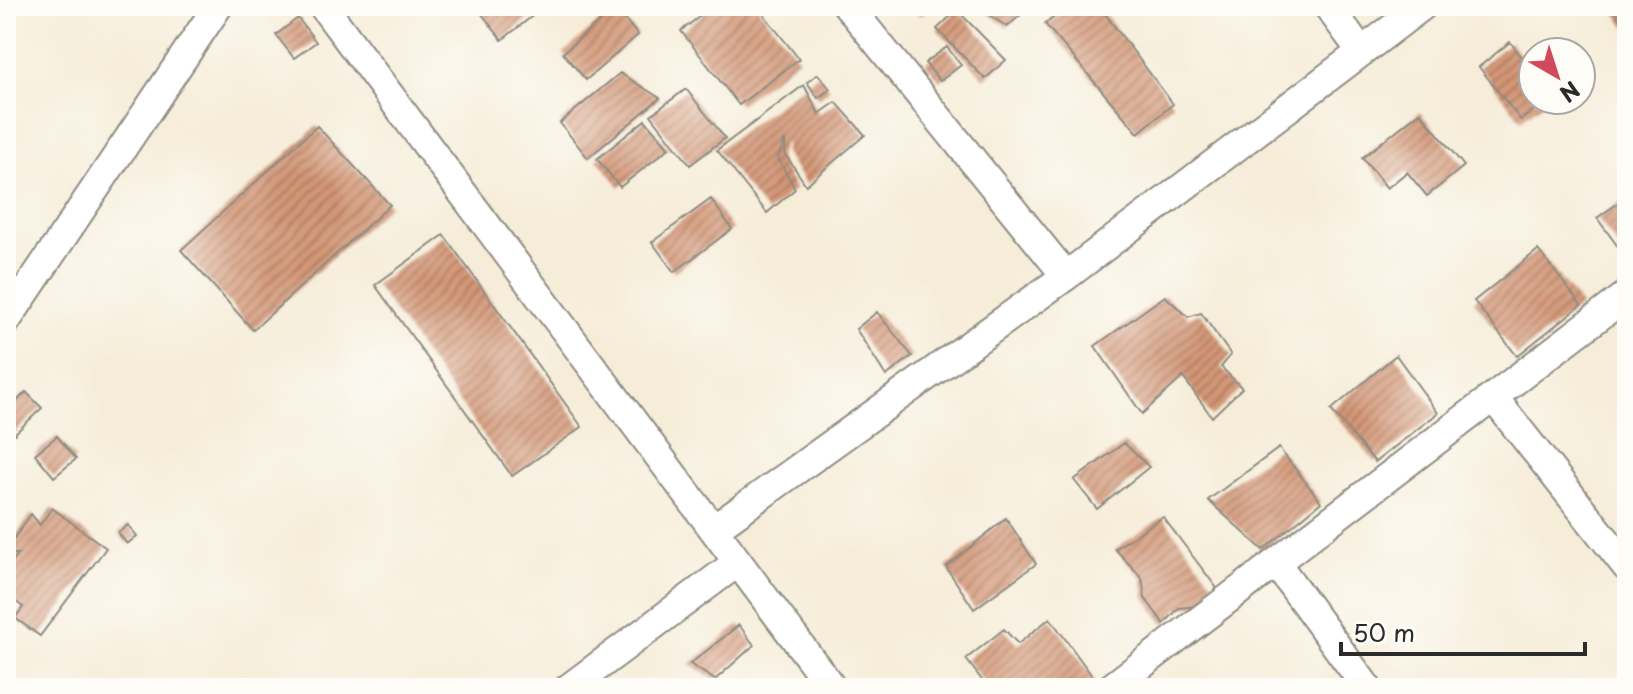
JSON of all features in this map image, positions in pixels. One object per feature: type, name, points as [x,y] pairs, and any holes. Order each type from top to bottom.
[{"type":"street","points":[[6,321],[218,6]]},
{"type":"street","points":[[323,6],[832,688]]},
{"type":"street","points":[[848,6],[1066,276]]},
{"type":"street","points":[[1328,6],[1361,51]]},
{"type":"street","points":[[714,529],[1066,276],[1422,6]]},
{"type":"street","points":[[1111,688],[1627,295]]},
{"type":"street","points":[[1493,397],[1627,567]]},
{"type":"street","points":[[569,688],[738,562]]},
{"type":"street","points":[[1276,563],[1367,688]]},
{"type":"building","points":[[476,6],[545,6],[502,40]]},
{"type":"building","points":[[713,6],[757,6],[799,59],[739,105],[681,31]]},
{"type":"building","points":[[911,6],[933,6],[920,16]]},
{"type":"building","points":[[977,6],[1023,6],[1026,10],[1007,27]]},
{"type":"building","points":[[1069,6],[1099,6],[1173,104],[1138,133],[1045,24]]},
{"type":"building","points":[[1610,6],[1627,6],[1627,29]]},
{"type":"building","points":[[615,8],[638,35],[586,80],[563,53]]},
{"type":"building","points":[[957,10],[1006,60],[985,79],[937,29]]},
{"type":"building","points":[[298,18],[316,42],[294,58],[276,35]]},
{"type":"building","points":[[1510,42],[1517,51],[1517,115],[1479,67]]},
{"type":"building","points":[[947,47],[961,65],[940,81],[925,63]]},
{"type":"building","points":[[620,73],[660,98],[588,158],[560,123]]},
{"type":"building","points":[[818,74],[830,89],[818,98],[807,82]]},
{"type":"building","points":[[804,85],[819,114],[836,102],[865,135],[806,185],[785,154],[785,140],[778,158],[795,189],[767,213],[717,150]]},
{"type":"building","points":[[686,89],[725,138],[690,165],[651,115]]},
{"type":"building","points":[[1420,112],[1464,166],[1427,196],[1407,172],[1387,188],[1362,158]]},
{"type":"building","points":[[645,120],[669,148],[620,187],[597,159]]},
{"type":"building","points":[[317,126],[390,205],[253,330],[181,250]]},
{"type":"building","points":[[1627,197],[1627,259],[1597,218]]},
{"type":"building","points":[[711,199],[732,229],[674,272],[652,242]]},
{"type":"building","points":[[444,235],[582,427],[512,476],[375,285]]},
{"type":"building","points":[[1538,250],[1581,305],[1517,356],[1474,301]]},
{"type":"building","points":[[1165,296],[1188,317],[1201,313],[1231,355],[1221,367],[1242,388],[1212,417],[1183,377],[1142,414],[1095,346]]},
{"type":"building","points":[[877,312],[912,356],[886,376],[856,329]]},
{"type":"building","points":[[1396,355],[1438,413],[1375,462],[1331,410]]},
{"type":"building","points":[[26,392],[42,408],[11,437],[6,432],[6,397],[13,405]]},
{"type":"building","points":[[57,436],[76,459],[54,477],[35,454]]},
{"type":"building","points":[[1124,443],[1149,467],[1097,509],[1074,480]]},
{"type":"building","points":[[1279,448],[1321,502],[1263,550],[1208,500]]},
{"type":"building","points":[[52,508],[106,548],[40,636],[15,618],[23,607],[6,594],[6,570],[18,554],[6,554],[6,550],[31,514],[40,525]]},
{"type":"building","points":[[1163,517],[1219,591],[1198,606],[1179,608],[1164,624],[1145,598],[1142,578],[1115,549]]},
{"type":"building","points":[[1006,518],[1036,564],[974,609],[946,567]]},
{"type":"building","points":[[128,525],[137,536],[127,544],[118,533]]},
{"type":"building","points":[[1050,618],[1095,680],[1083,688],[988,688],[966,659],[1004,629],[1018,644]]},
{"type":"building","points":[[739,625],[754,645],[715,680],[690,664]]},
{"type":"building","points":[[773,681],[779,688],[762,688]]}]
